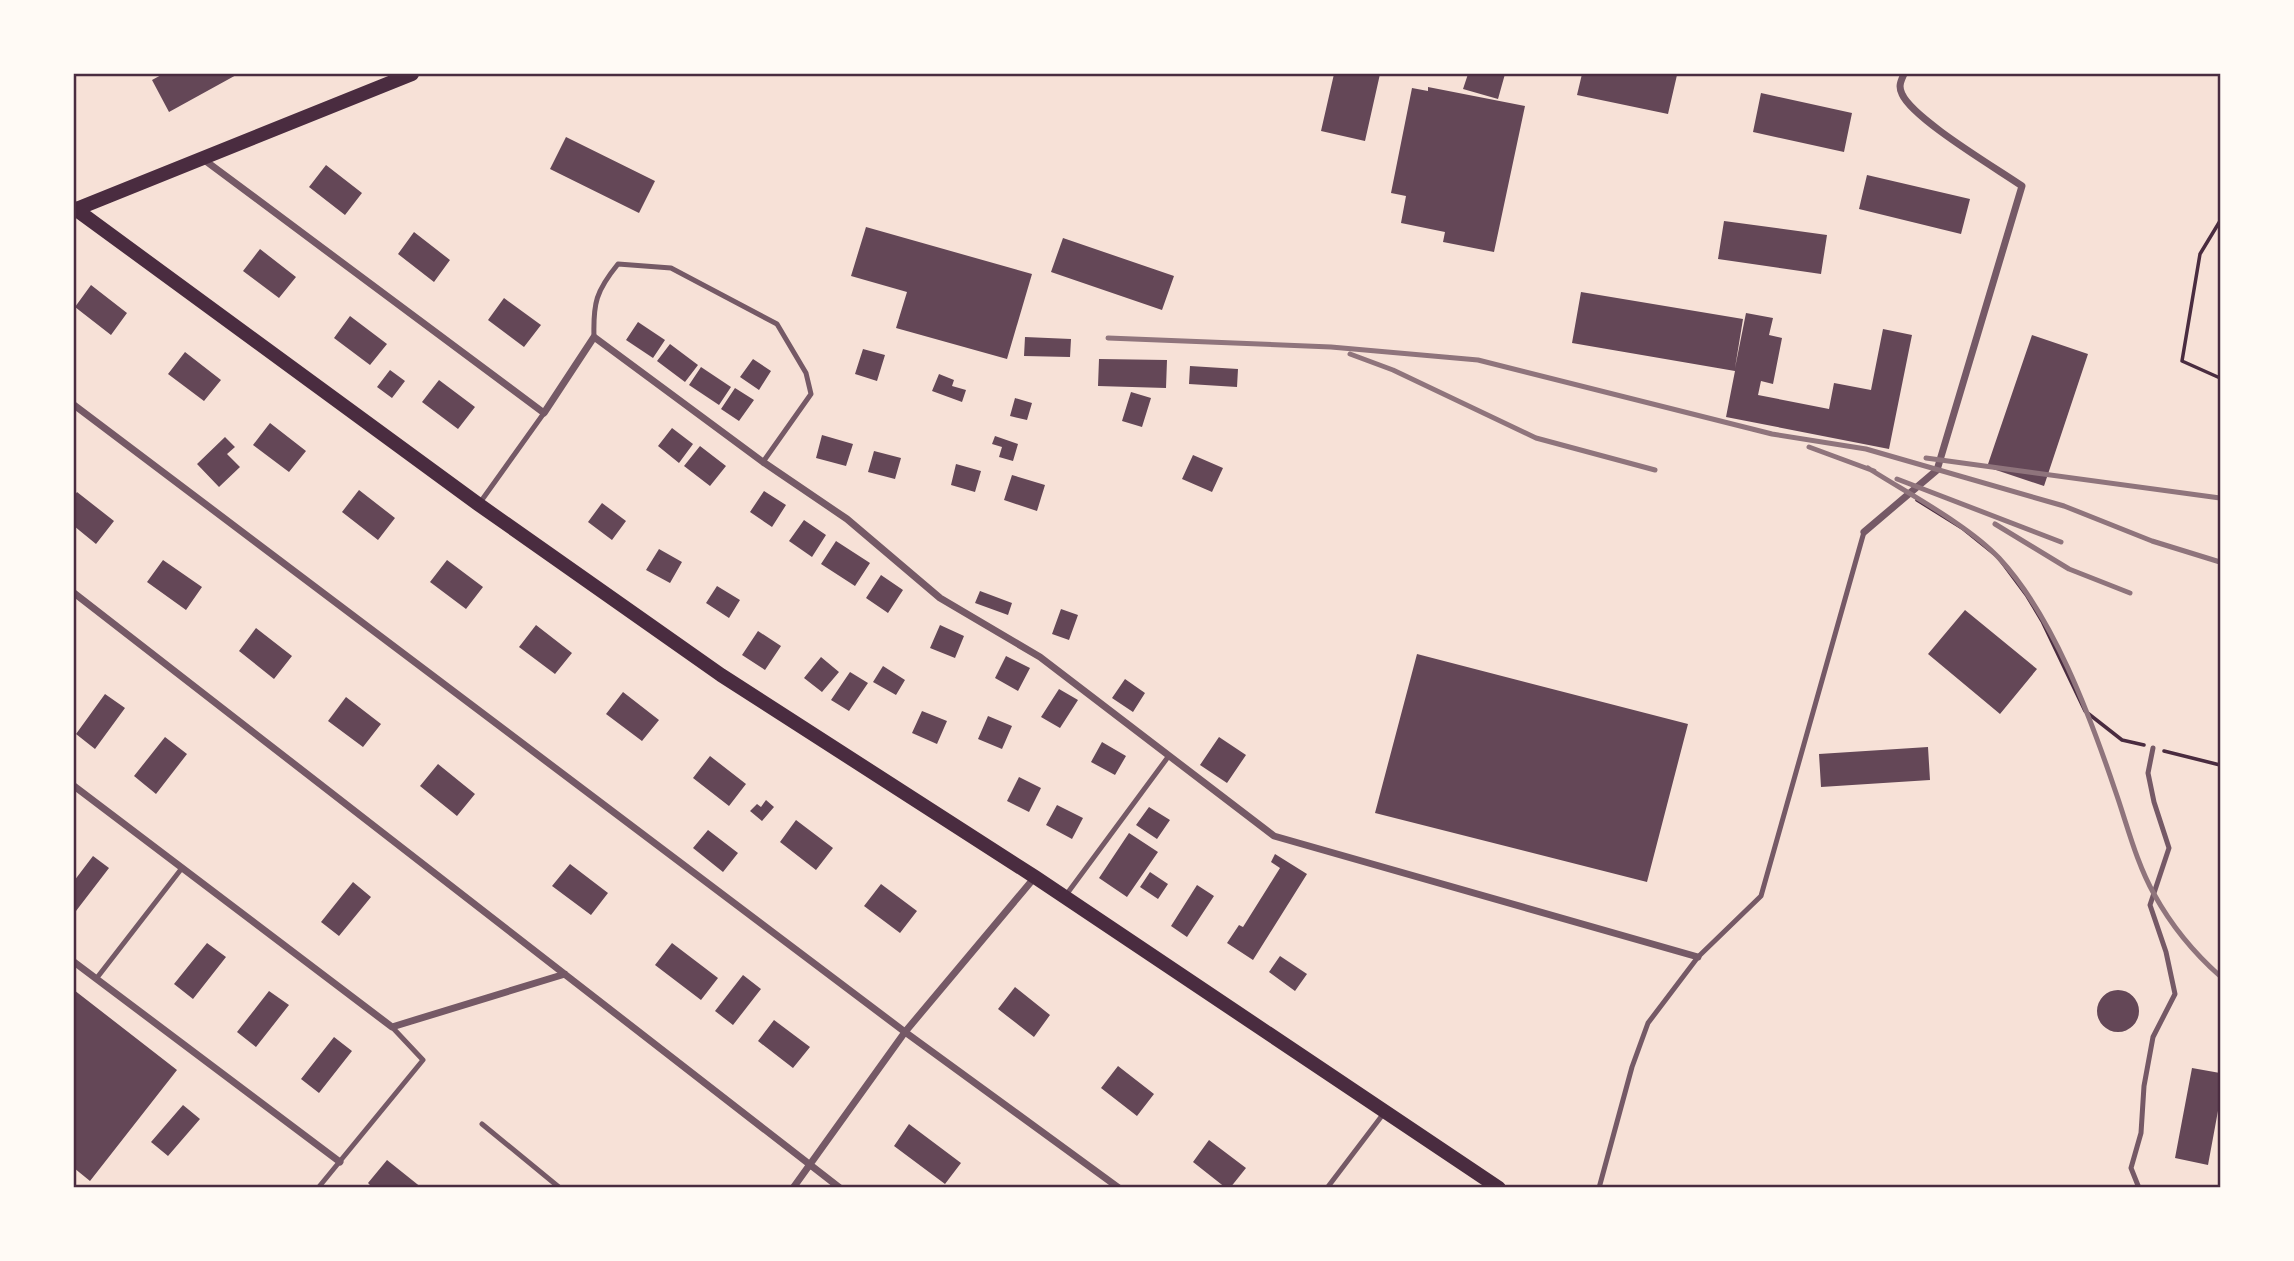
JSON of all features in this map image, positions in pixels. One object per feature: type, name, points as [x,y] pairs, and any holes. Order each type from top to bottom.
[{"type":"main road","points":[[74,209],[409,74]]},
{"type":"main road","points":[[74,209],[478,504],[721,675],[1035,877],[1499,1188]]},
{"type":"street","points":[[1864,532],[1937,470],[2022,186],[1919,116],[1902,94],[1900,83],[1904,74]]},
{"type":"street","points":[[203,159],[544,413],[594,338],[763,462],[846,519],[940,598],[1040,657],[1275,836],[1698,957]]},
{"type":"street","points":[[74,405],[905,1032],[1119,1188]]},
{"type":"street","points":[[74,593],[840,1188]]},
{"type":"street","points":[[74,786],[392,1027],[565,974]]},
{"type":"street","points":[[793,1188],[905,1032],[1035,877]]},
{"type":"street","points":[[74,962],[340,1162]]},
{"type":"lane","points":[[594,338],[593,308],[604,282],[618,264],[671,268],[777,324],[806,373],[811,394],[763,462]]},
{"type":"lane","points":[[478,504],[544,413]]},
{"type":"lane","points":[[1599,1188],[1632,1067],[1648,1023],[1698,957],[1761,896],[1864,532]]},
{"type":"lane","points":[[2139,1188],[2131,1168],[2141,1133],[2144,1086],[2153,1038],[2175,994],[2166,952],[2150,905],[2169,848],[2148,773],[2153,748]]},
{"type":"lane","points":[[1064,897],[1168,757]]},
{"type":"lane","points":[[96,979],[182,868]]},
{"type":"lane","points":[[318,1188],[423,1060],[392,1027]]},
{"type":"lane","points":[[1327,1188],[1384,1112]]},
{"type":"lane","points":[[482,1124],[560,1188]]},
{"type":"path","points":[[2221,221],[2200,254],[2182,361],[2221,378]]},
{"type":"path","points":[[1908,494],[1962,528],[1997,557],[2027,596],[2042,621],[2085,710],[2122,740],[2221,765]]},
{"type":"building","points":[[163,74],[238,74],[169,112],[152,80]]},
{"type":"building","points":[[1334,74],[1380,74],[1365,141],[1321,131]]},
{"type":"building","points":[[1468,74],[1505,74],[1498,99],[1463,89]]},
{"type":"building","points":[[1582,74],[1677,75],[1668,114],[1577,95]]},
{"type":"building","points":[[1428,87],[1525,106],[1494,252],[1443,242],[1445,232],[1401,223],[1406,196],[1391,193],[1412,88],[1428,91]]},
{"type":"building","points":[[1761,93],[1852,113],[1844,152],[1753,132]]},
{"type":"building","points":[[566,137],[655,181],[639,213],[550,169]]},
{"type":"building","points":[[326,165],[362,193],[345,215],[309,187]]},
{"type":"building","points":[[1867,175],[1970,199],[1961,234],[1859,209]]},
{"type":"building","points":[[1724,221],[1827,235],[1821,274],[1718,259]]},
{"type":"building","points":[[866,227],[1032,274],[1007,359],[896,328],[907,292],[851,276]]},
{"type":"building","points":[[414,232],[450,260],[434,282],[398,254]]},
{"type":"building","points":[[1063,238],[1174,276],[1162,310],[1051,272]]},
{"type":"building","points":[[260,249],[296,277],[279,298],[243,271]]},
{"type":"building","points":[[91,285],[127,313],[111,335],[75,307]]},
{"type":"building","points":[[1581,292],[1743,319],[1735,368],[1746,313],[1773,318],[1769,335],[1782,338],[1773,384],[1761,381],[1758,395],[1829,409],[1834,383],[1871,390],[1883,329],[1912,335],[1889,449],[1726,417],[1735,371],[1572,343]]},
{"type":"building","points":[[504,298],[541,325],[524,347],[488,320]]},
{"type":"building","points":[[350,316],[387,344],[370,365],[334,338]]},
{"type":"building","points":[[638,322],[665,340],[653,358],[626,340]]},
{"type":"building","points":[[2032,335],[2088,354],[2044,486],[1987,467]]},
{"type":"building","points":[[1025,337],[1071,339],[1070,357],[1024,356]]},
{"type":"building","points":[[670,344],[698,365],[685,382],[657,361]]},
{"type":"building","points":[[863,349],[885,355],[877,381],[855,374]]},
{"type":"building","points":[[185,352],[221,380],[204,401],[168,374]]},
{"type":"building","points":[[753,359],[771,371],[759,390],[740,377]]},
{"type":"building","points":[[1099,359],[1167,360],[1166,388],[1098,386]]},
{"type":"building","points":[[1190,366],[1238,369],[1237,387],[1189,384]]},
{"type":"building","points":[[701,367],[731,387],[719,405],[689,385]]},
{"type":"building","points":[[390,370],[405,381],[392,398],[377,387]]},
{"type":"building","points":[[939,374],[954,380],[952,386],[966,390],[962,402],[932,391]]},
{"type":"building","points":[[439,380],[475,407],[458,429],[422,402]]},
{"type":"building","points":[[735,388],[754,400],[739,421],[721,409]]},
{"type":"building","points":[[1131,392],[1151,398],[1142,427],[1122,421]]},
{"type":"building","points":[[1015,398],[1032,403],[1027,420],[1010,416]]},
{"type":"building","points":[[270,423],[306,451],[289,472],[253,445]]},
{"type":"building","points":[[672,428],[693,444],[679,463],[658,446]]},
{"type":"building","points":[[822,435],[853,444],[846,466],[816,458]]},
{"type":"building","points":[[995,436],[1018,444],[1013,461],[999,457],[1002,447],[992,444]]},
{"type":"building","points":[[225,437],[235,447],[227,454],[240,467],[219,487],[197,464]]},
{"type":"building","points":[[700,446],[726,466],[710,486],[684,466]]},
{"type":"building","points":[[874,451],[901,458],[895,479],[868,472]]},
{"type":"building","points":[[1193,455],[1223,468],[1212,492],[1182,479]]},
{"type":"building","points":[[956,464],[981,471],[975,492],[951,485]]},
{"type":"building","points":[[1012,475],[1045,485],[1037,511],[1004,500]]},
{"type":"building","points":[[359,490],[395,518],[378,540],[342,512]]},
{"type":"building","points":[[764,491],[786,505],[772,527],[750,512]]},
{"type":"building","points":[[77,492],[114,521],[96,544],[74,526],[74,496]]},
{"type":"building","points":[[602,503],[626,521],[612,540],[588,522]]},
{"type":"building","points":[[804,520],[826,535],[812,557],[789,541]]},
{"type":"building","points":[[836,541],[870,563],[855,586],[821,564]]},
{"type":"building","points":[[659,549],[682,562],[670,583],[646,570]]},
{"type":"building","points":[[163,560],[202,587],[186,610],[147,582]]},
{"type":"building","points":[[447,560],[483,587],[466,609],[430,582]]},
{"type":"building","points":[[881,575],[903,590],[888,613],[866,598]]},
{"type":"building","points":[[717,586],[740,600],[729,618],[706,603]]},
{"type":"building","points":[[980,591],[1012,603],[1008,615],[975,603]]},
{"type":"building","points":[[1061,609],[1078,615],[1069,640],[1052,634]]},
{"type":"building","points":[[1965,610],[2037,669],[2000,714],[1928,654]]},
{"type":"building","points":[[536,625],[572,653],[555,674],[519,647]]},
{"type":"building","points":[[940,625],[964,636],[955,658],[930,648]]},
{"type":"building","points":[[256,628],[292,656],[274,679],[239,651]]},
{"type":"building","points":[[758,631],[781,646],[765,670],[742,655]]},
{"type":"building","points":[[1417,654],[1688,724],[1647,882],[1375,813]]},
{"type":"building","points":[[1006,656],[1030,668],[1018,691],[995,678]]},
{"type":"building","points":[[821,657],[839,672],[822,692],[804,678]]},
{"type":"building","points":[[883,666],[905,680],[896,695],[873,682]]},
{"type":"building","points":[[850,672],[868,683],[849,711],[831,700]]},
{"type":"building","points":[[1125,679],[1145,693],[1133,712],[1112,698]]},
{"type":"building","points":[[1059,689],[1078,700],[1060,728],[1041,717]]},
{"type":"building","points":[[623,692],[659,720],[642,741],[606,714]]},
{"type":"building","points":[[105,694],[125,708],[95,749],[76,734]]},
{"type":"building","points":[[346,697],[381,724],[363,747],[328,721]]},
{"type":"building","points":[[922,711],[947,721],[937,744],[912,733]]},
{"type":"building","points":[[988,716],[1012,726],[1002,749],[978,739]]},
{"type":"building","points":[[165,737],[187,754],[156,794],[134,776]]},
{"type":"building","points":[[1219,737],[1246,755],[1227,783],[1200,765]]},
{"type":"building","points":[[1102,742],[1126,756],[1115,775],[1091,762]]},
{"type":"building","points":[[1928,747],[1930,780],[1821,787],[1819,754]]},
{"type":"building","points":[[710,756],[746,784],[729,806],[693,778]]},
{"type":"building","points":[[438,764],[475,794],[457,816],[420,786]]},
{"type":"building","points":[[1019,777],[1041,788],[1029,812],[1007,801]]},
{"type":"building","points":[[766,800],[774,807],[762,821],[750,811],[757,804],[761,807]]},
{"type":"building","points":[[1057,805],[1083,818],[1072,839],[1046,825]]},
{"type":"building","points":[[1149,807],[1170,820],[1157,839],[1136,825]]},
{"type":"building","points":[[796,820],[833,848],[816,870],[780,842]]},
{"type":"building","points":[[708,830],[738,853],[723,872],[693,848]]},
{"type":"building","points":[[1129,833],[1158,852],[1127,897],[1099,878]]},
{"type":"building","points":[[1275,854],[1307,874],[1253,960],[1227,943],[1239,925],[1243,927],[1280,868],[1271,862]]},
{"type":"building","points":[[93,856],[109,868],[76,911],[74,881]]},
{"type":"building","points":[[570,864],[608,893],[591,915],[552,886]]},
{"type":"building","points":[[1150,872],[1168,884],[1158,899],[1140,887]]},
{"type":"building","points":[[353,882],[371,897],[339,936],[321,922]]},
{"type":"building","points":[[881,884],[917,911],[900,933],[864,906]]},
{"type":"building","points":[[1197,885],[1214,896],[1187,937],[1171,926]]},
{"type":"building","points":[[207,943],[226,957],[193,999],[174,984]]},
{"type":"building","points":[[672,943],[718,978],[701,1000],[655,965]]},
{"type":"building","points":[[1280,956],[1307,974],[1295,991],[1269,972]]},
{"type":"building","points":[[743,975],[761,989],[733,1025],[715,1011]]},
{"type":"building","points":[[1015,987],[1050,1015],[1034,1037],[998,1009]]},
{"type":"building","points":[[74,990],[177,1070],[90,1181],[74,1168]]},
{"type":"building","points":[[2118,990],[2133,996],[2139,1011],[2133,1026],[2118,1032],[2103,1026],[2097,1011],[2103,996]]},
{"type":"building","points":[[269,991],[289,1005],[256,1047],[237,1032]]},
{"type":"building","points":[[774,1020],[810,1047],[793,1068],[758,1041]]},
{"type":"building","points":[[334,1037],[352,1051],[319,1093],[301,1079]]},
{"type":"building","points":[[1118,1066],[1154,1094],[1137,1116],[1101,1088]]},
{"type":"building","points":[[2192,1068],[2220,1073],[2220,1100],[2208,1165],[2175,1158]]},
{"type":"building","points":[[183,1105],[200,1119],[168,1156],[151,1142]]},
{"type":"building","points":[[909,1124],[961,1163],[945,1184],[894,1146]]},
{"type":"building","points":[[1209,1140],[1246,1168],[1230,1188],[1226,1188],[1193,1162]]},
{"type":"building","points":[[387,1160],[422,1188],[373,1188],[368,1183]]},
{"type":"railway","points":[[1108,338],[1331,347],[1478,360],[1772,434],[1866,449],[2064,506],[2152,541],[2220,562]]},
{"type":"railway","points":[[1350,354],[1393,370],[1536,438],[1655,470]]},
{"type":"railway","points":[[1809,447],[1874,471]]},
{"type":"railway","points":[[1926,458],[2220,498]]},
{"type":"railway","points":[[1868,468],[1971,534],[1999,558],[2018,582],[2053,637],[2082,699],[2148,882],[2175,928],[2220,976]]},
{"type":"railway","points":[[1897,479],[2061,542]]},
{"type":"railway","points":[[1995,524],[2069,569],[2130,593]]}]
